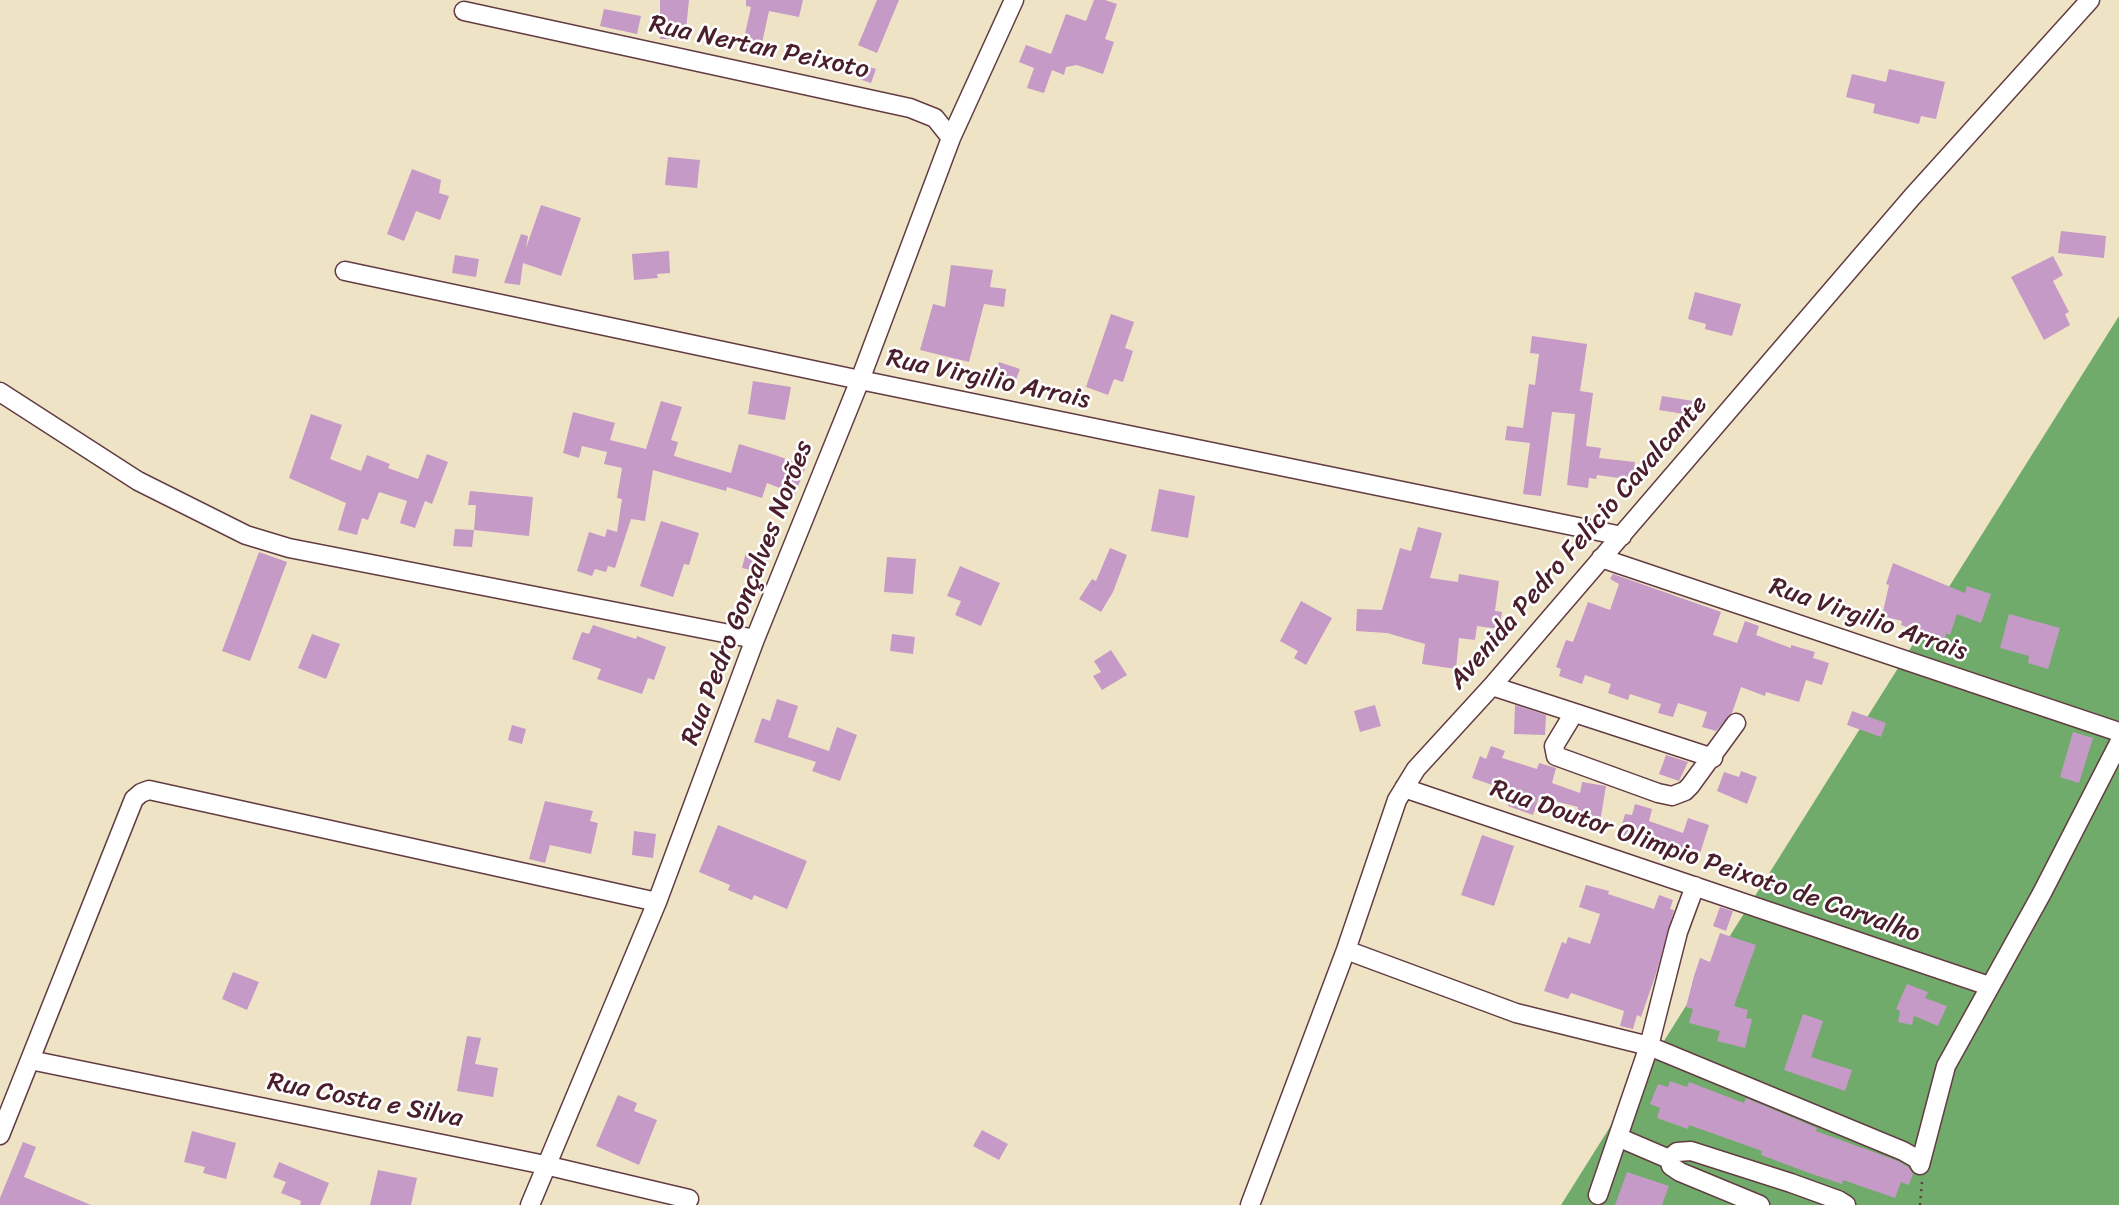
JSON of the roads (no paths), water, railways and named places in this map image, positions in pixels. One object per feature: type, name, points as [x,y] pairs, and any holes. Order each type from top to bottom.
[{"type":"street","name":"Rua Pedro Gonçalves Norões","points":[[530,1205],[657,902],[755,639],[860,380],[951,138],[1013,0]]},
{"type":"street","name":"Avenida Pedro Felício Cavalcante","points":[[1250,1205],[1346,950],[1397,800],[1416,769],[1492,686],[1912,197],[2090,0]]},
{"type":"street","name":"Rua Nertan Peixoto","points":[[464,10],[910,108],[935,118],[951,138]]},
{"type":"street","name":"Rua Virgilio Arrais","points":[[345,271],[1622,536]]},
{"type":"street","points":[[0,392],[138,481],[246,535],[289,548],[755,639]]},
{"type":"street","name":"Rua Virgilio Arrais","points":[[1601,558],[2119,732]]},
{"type":"street","points":[[1492,686],[1713,758]]},
{"type":"street","points":[[1574,713],[1554,746],[1556,756],[1672,796],[1685,791],[1713,758],[1736,723]]},
{"type":"street","points":[[1346,950],[1516,1013],[1649,1046],[1903,1151],[1917,1159],[1920,1165],[1946,1066],[2042,893],[2119,743]]},
{"type":"street","name":"Rua Doutor Olimpio Peixoto de Carvalho","points":[[1404,788],[1989,986]]},
{"type":"street","points":[[0,1135],[134,799],[149,790],[657,902]]},
{"type":"street","points":[[1598,1195],[1620,1138],[1649,1046],[1678,932],[1695,886]]},
{"type":"street","name":"Rua Costa e Silva","points":[[30,1060],[545,1164],[689,1199]]},
{"type":"street","points":[[1620,1138],[1669,1159]]},
{"type":"street","points":[[1760,1205],[1679,1172],[1671,1166],[1669,1159],[1673,1153],[1680,1151],[1697,1152],[1791,1183],[1846,1205]]}]
